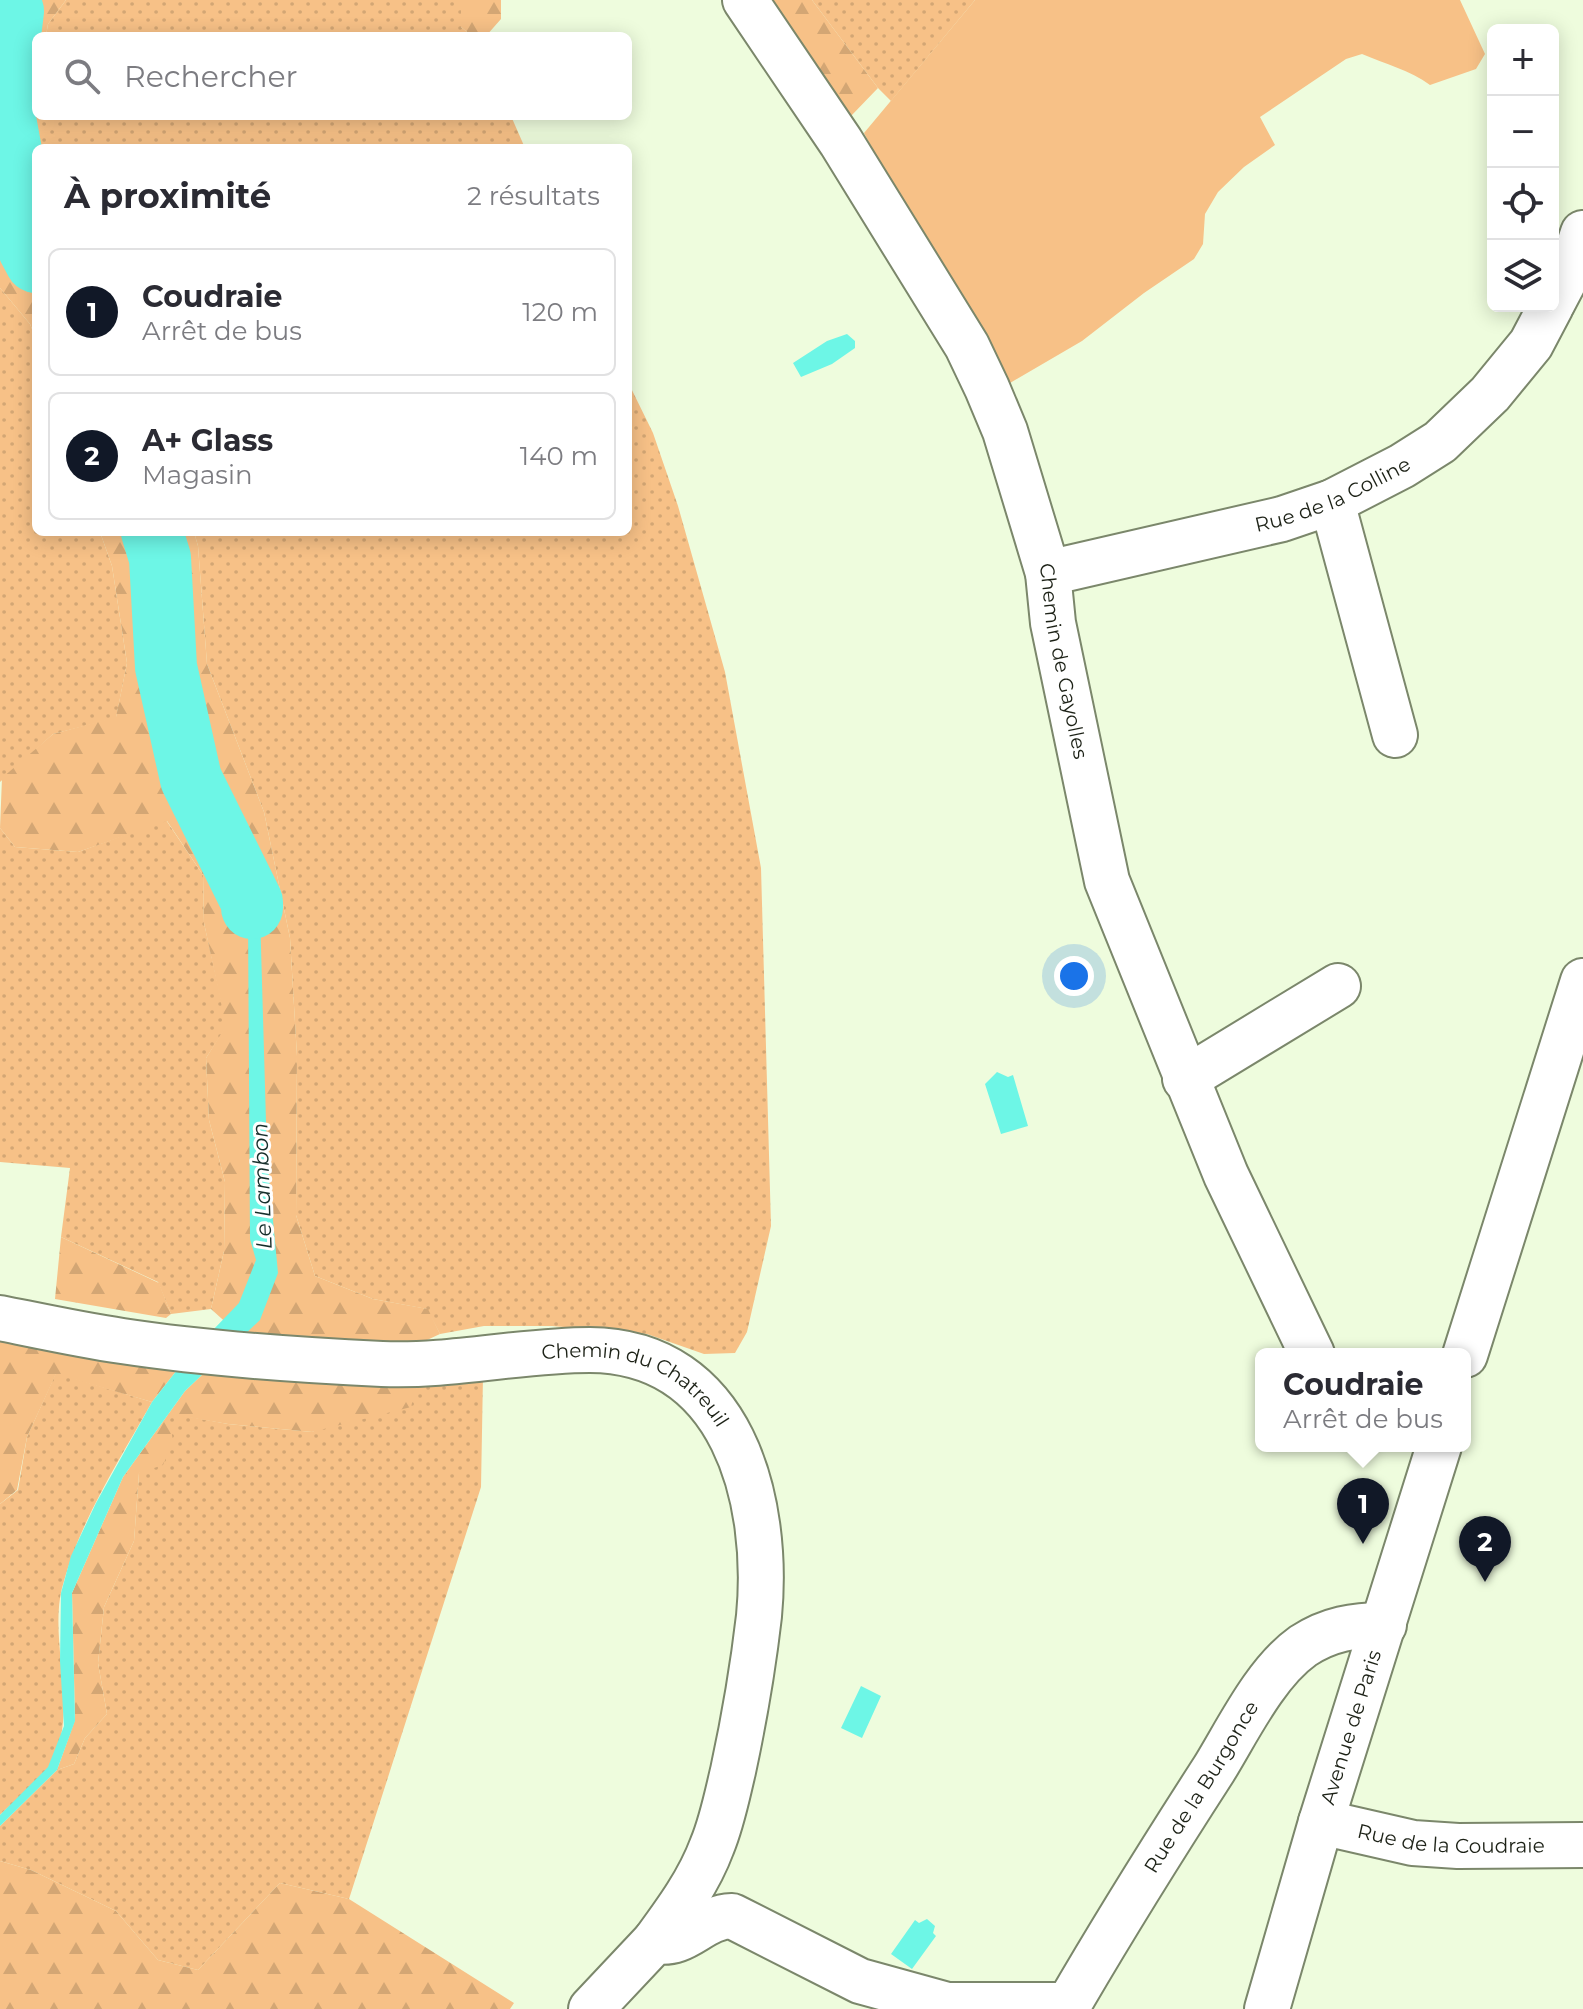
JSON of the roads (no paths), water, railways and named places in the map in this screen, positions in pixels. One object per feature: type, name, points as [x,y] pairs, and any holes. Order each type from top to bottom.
[{"type":"street","name":"Chemin de Gayolles","points":[[745,0],[841,142],[967,346],[1005,431],[1048,573],[1053,623],[1107,881],[1226,1175],[1309,1348]]},
{"type":"street","name":"Rue de la Colline","points":[[1559,291],[1572,266],[1583,233]]},
{"type":"street","name":"Rue de la Colline","points":[[1048,573],[1282,519],[1332,502],[1402,466],[1440,442],[1490,394],[1531,344],[1548,312]]},
{"type":"street","points":[[1332,502],[1395,735]]},
{"type":"street","points":[[1467,1348],[1583,981]]},
{"type":"street","points":[[1185,1079],[1338,986]]},
{"type":"street","name":"Chemin du Chatreuil","points":[[0,1318],[121,1341],[299,1361],[387,1364],[590,1350],[626,1354],[677,1375],[713,1406],[740,1456],[751,1489],[759,1532],[762,1577],[751,1678],[735,1758],[712,1847],[688,1895],[655,1941],[591,2009]]},
{"type":"street","name":"Avenue de Paris","points":[[1267,2009],[1321,1822],[1384,1625],[1433,1452]]},
{"type":"street","name":"Rue de la Burgonce","points":[[1067,2007],[1155,1859],[1269,1680],[1302,1647],[1339,1628],[1384,1625]]},
{"type":"street","name":"Rue de la Coudraie","points":[[1321,1822],[1413,1843],[1458,1846],[1583,1845]]},
{"type":"street","points":[[655,1941],[669,1944],[710,1920],[732,1916],[860,1981],[947,2005],[1067,2007]]},
{"type":"water","points":[[16,12],[10,134],[32,236],[32,253],[20,229],[2,151],[4,21]]},
{"type":"water","points":[[847,334],[855,341],[855,348],[832,364],[801,377],[793,363],[827,341]]},
{"type":"water","points":[[147,536],[161,536],[184,726],[260,912],[267,1157],[278,1273],[260,1320],[185,1391],[123,1477],[72,1593],[75,1721],[57,1770],[0,1826],[0,1815],[48,1767],[64,1726],[60,1661],[61,1593],[71,1556],[96,1503],[152,1402],[188,1356],[239,1303],[256,1260],[250,1239],[248,916],[160,677]]},
{"type":"water","points":[[997,1072],[1008,1077],[1013,1075],[1028,1126],[1001,1134],[985,1084]]},
{"type":"water","points":[[861,1686],[881,1696],[862,1738],[841,1728]]},
{"type":"water","points":[[927,1919],[935,1926],[933,1933],[936,1936],[912,1969],[891,1954],[915,1920],[919,1923]]},
{"type":"waterway","name":"Le Lambon","points":[[9,0],[13,11],[2,102],[32,255]]},
{"type":"waterway","name":"Le Lambon","points":[[153,536],[160,558],[166,667],[191,779],[252,902],[252,908]]},
{"type":"place","name":"Coudraie","points":[[1363,1544]]},
{"type":"place","name":"A+ Glass","points":[[1485,1582]]}]
